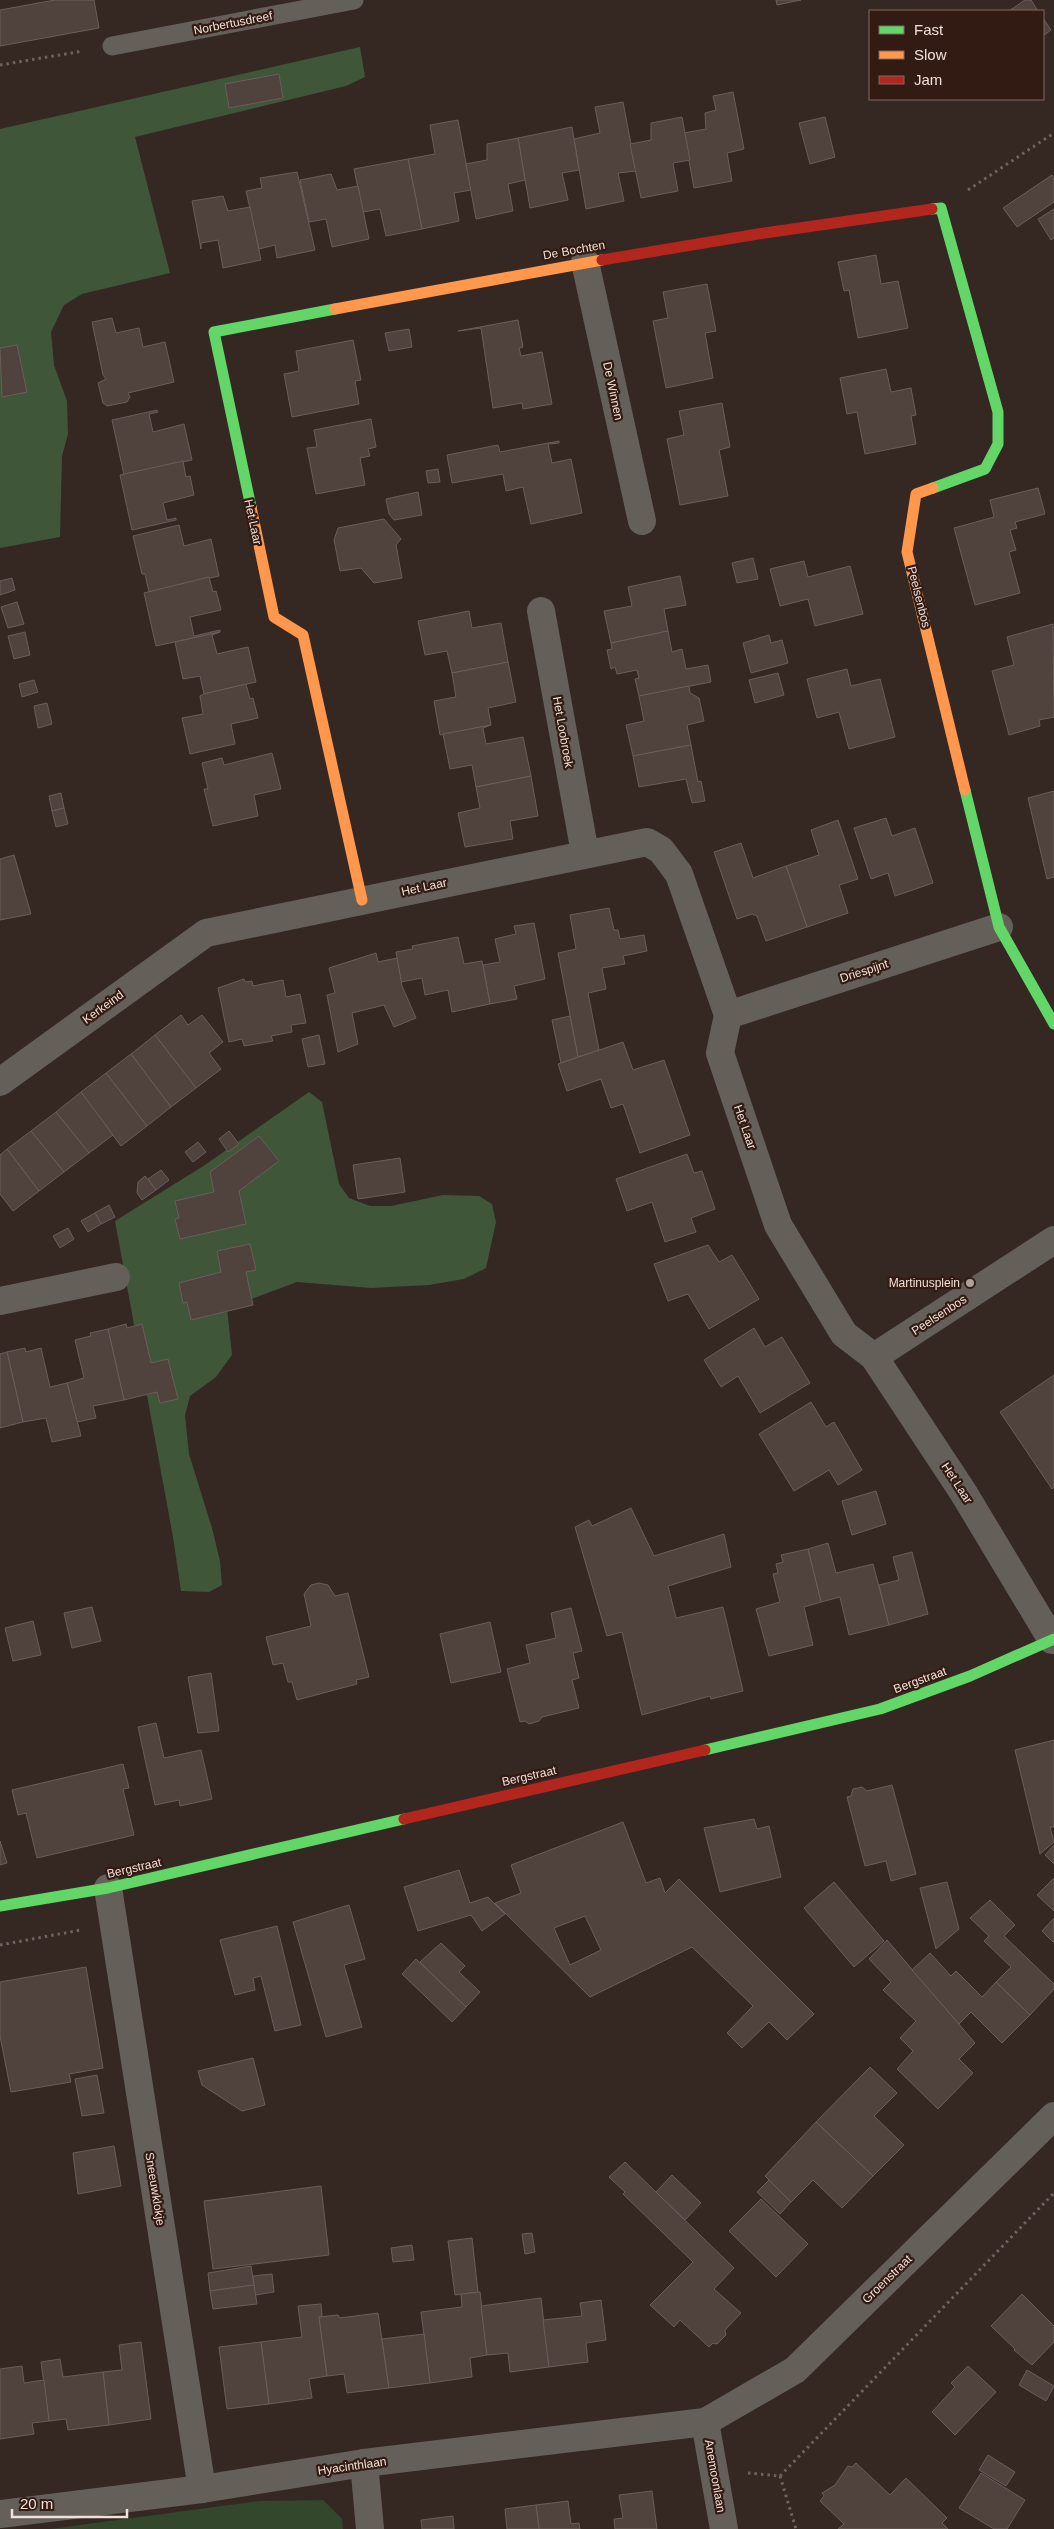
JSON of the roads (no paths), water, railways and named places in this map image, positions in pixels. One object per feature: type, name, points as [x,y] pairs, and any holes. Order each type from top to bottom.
[{"type":"street","name":"De Bochten","points":[[214,332],[585,262],[853,219],[941,208]]},
{"type":"street","name":"Peelsenbos","points":[[941,208],[998,412],[998,444],[985,469],[916,494],[907,552],[999,928],[1054,1024]]},
{"type":"street","name":"De Winnen","points":[[585,262],[642,521]]},
{"type":"street","name":"Het Laar","points":[[214,332],[274,617],[303,635],[362,900]]},
{"type":"street","name":"Het Loobroek","points":[[541,611],[585,853]]},
{"type":"street","name":"Het Laar","points":[[206,933],[585,853],[647,842],[661,850],[679,874],[728,1015],[720,1053],[778,1225],[844,1334],[874,1358],[964,1492],[1053,1640]]},
{"type":"street","name":"Driespijnt","points":[[728,1015],[999,928]]},
{"type":"street","name":"Kerkeind","points":[[0,1082],[206,933]]},
{"type":"street","name":"Peelsenbos","points":[[874,1358],[1054,1240]]},
{"type":"street","points":[[0,1301],[116,1277]]},
{"type":"street","name":"Bergstraat","points":[[0,1906],[108,1888],[880,1709],[970,1676],[1053,1640]]},
{"type":"street","name":"Sneeuwklokje","points":[[108,1888],[202,2489]]},
{"type":"street","name":"Groenstraat","points":[[705,2422],[795,2370],[1054,2116]]},
{"type":"street","name":"Hyacinthlaan","points":[[0,2514],[202,2489],[364,2463],[705,2422]]},
{"type":"street","name":"Anemoonlaan","points":[[705,2422],[724,2529]]},
{"type":"street","points":[[364,2463],[370,2529]]},
{"type":"lane","name":"Norbertusdreef","points":[[112,46],[354,0]]},
{"type":"place","name":"Martinusplein","points":[[970,1283]]}]
